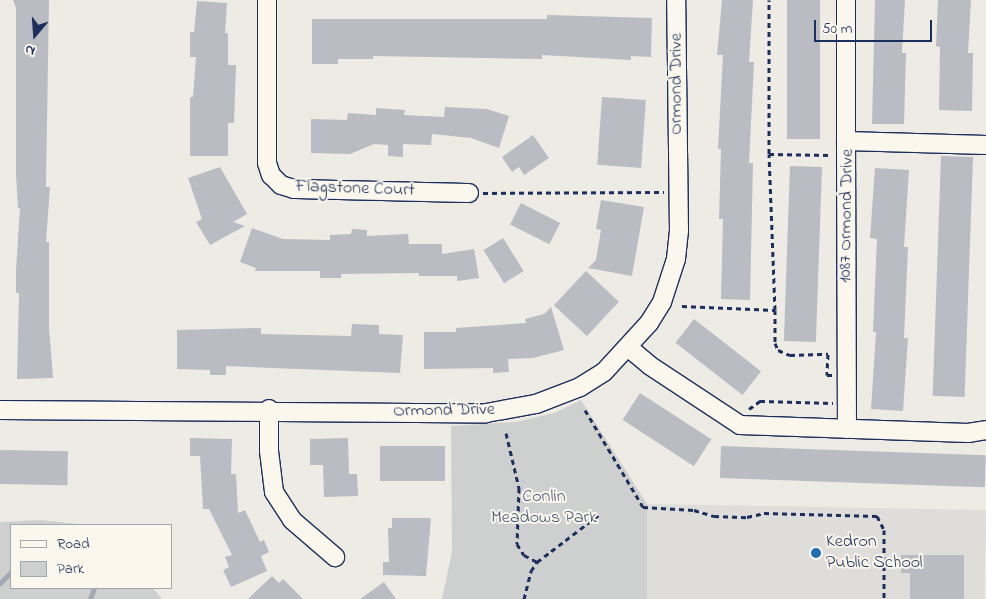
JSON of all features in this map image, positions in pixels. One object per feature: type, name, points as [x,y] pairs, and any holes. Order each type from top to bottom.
[{"type":"street","name":"Flagstone Court","points":[[266,0],[266,163],[276,180],[294,189],[469,193]]},
{"type":"street","name":"Ormond Drive","points":[[0,410],[269,410],[486,413],[560,397],[580,387],[604,372],[650,324],[670,282],[679,231],[676,0]]},
{"type":"street","points":[[846,0],[846,148]]},
{"type":"street","name":"1087 Ormond Drive","points":[[847,429],[846,148],[986,145]]},
{"type":"street","points":[[629,348],[649,365],[736,423],[753,428],[968,433],[986,430]]},
{"type":"street","points":[[269,410],[269,451],[274,492],[292,520],[335,557]]},
{"type":"path","points":[[770,0],[769,154],[775,343],[778,350],[790,355],[828,354],[827,375],[840,374]]},
{"type":"path","points":[[769,154],[846,148]]},
{"type":"path","points":[[469,193],[678,192]]},
{"type":"path","points":[[682,306],[775,310]]},
{"type":"path","points":[[736,423],[760,402],[840,403]]},
{"type":"path","points":[[585,410],[643,507],[694,510],[714,516],[747,517],[764,513],[876,516],[884,530],[884,599]]},
{"type":"path","points":[[506,433],[519,488],[517,544],[524,555],[537,562]]},
{"type":"path","points":[[524,599],[531,571],[537,562],[600,514]]},
{"type":"shaded area","name":"Kedron Public School","points":[[647,504],[986,510],[984,599],[645,599]]},
{"type":"green space","name":"Conlin Meadows Park","points":[[581,400],[647,504],[647,599],[442,599],[452,552],[451,426],[516,422],[554,413]]},
{"type":"green space","points":[[41,520],[77,524],[10,524],[10,589],[154,589],[162,599],[0,599],[0,522]]},
{"type":"building","points":[[13,0],[49,0],[46,187],[50,187],[46,242],[49,242],[49,327],[53,378],[17,379],[19,293],[16,293],[16,270],[20,208],[18,208],[16,175],[16,8]]},
{"type":"building","points":[[722,0],[753,0],[749,62],[754,62],[749,163],[753,163],[750,300],[721,299],[723,219],[719,219],[721,149],[718,149],[723,55],[717,55]]},
{"type":"building","points":[[787,0],[820,0],[820,139],[787,139]]},
{"type":"building","points":[[875,0],[905,0],[902,53],[906,53],[904,124],[872,124]]},
{"type":"building","points":[[938,0],[971,0],[968,53],[973,53],[972,111],[939,110],[940,47],[936,46]]},
{"type":"building","points":[[197,1],[227,3],[225,33],[228,33],[228,65],[236,65],[234,123],[228,123],[228,156],[190,156],[190,97],[193,97],[196,57],[190,57],[190,32],[194,32]]},
{"type":"building","points":[[547,15],[652,18],[651,57],[631,56],[631,60],[542,55],[542,59],[373,56],[373,59],[338,59],[338,64],[312,64],[312,19],[547,19]]},
{"type":"building","points":[[602,97],[646,100],[641,168],[597,165]]},
{"type":"building","points":[[445,107],[487,109],[509,116],[499,148],[471,138],[432,134],[431,145],[403,144],[403,157],[388,156],[388,145],[374,144],[350,154],[311,153],[311,119],[347,120],[348,113],[376,115],[376,108],[405,110],[404,115],[444,117]]},
{"type":"building","points":[[533,135],[549,158],[524,175],[519,167],[512,172],[502,157]]},
{"type":"building","points":[[941,156],[973,157],[965,397],[933,396]]},
{"type":"building","points":[[790,166],[822,167],[816,342],[784,341]]},
{"type":"building","points":[[220,167],[247,214],[233,222],[245,226],[210,245],[196,222],[202,219],[188,178]]},
{"type":"building","points":[[875,168],[909,170],[904,247],[908,247],[904,338],[908,338],[903,411],[871,409],[876,332],[873,332],[877,239],[870,238]]},
{"type":"building","points":[[601,200],[644,207],[632,276],[588,268],[596,260],[601,230],[596,229]]},
{"type":"building","points":[[521,203],[560,223],[549,244],[510,224]]},
{"type":"building","points":[[252,228],[283,239],[330,240],[330,235],[351,234],[352,229],[367,230],[367,236],[408,234],[409,244],[442,244],[442,254],[474,249],[479,278],[457,281],[457,276],[419,276],[419,273],[341,274],[341,278],[320,278],[320,271],[255,271],[256,268],[240,262]]},
{"type":"building","points":[[503,238],[524,271],[504,283],[483,250]]},
{"type":"building","points":[[586,271],[619,302],[587,336],[554,305]]},
{"type":"building","points":[[551,307],[564,350],[533,358],[508,359],[509,372],[493,373],[493,368],[424,369],[424,332],[456,332],[456,328],[526,323],[525,319],[544,314]]},
{"type":"building","points":[[694,319],[761,371],[743,395],[676,343]]},
{"type":"building","points":[[352,324],[379,325],[379,334],[403,335],[400,373],[226,366],[226,375],[210,375],[210,370],[177,369],[177,330],[261,328],[261,334],[351,336]]},
{"type":"building","points":[[640,393],[711,439],[694,466],[623,420]]},
{"type":"building","points":[[190,438],[232,439],[231,474],[236,474],[238,513],[245,510],[260,542],[264,540],[269,552],[261,556],[267,571],[231,587],[223,570],[229,567],[225,557],[232,555],[209,509],[203,509],[200,456],[190,456]]},
{"type":"building","points":[[348,438],[349,474],[357,474],[358,496],[324,497],[323,465],[310,465],[310,439]]},
{"type":"building","points":[[380,446],[445,446],[445,481],[380,481]]},
{"type":"building","points":[[721,446],[986,455],[985,487],[720,478]]},
{"type":"building","points":[[0,450],[68,451],[67,485],[0,484]]},
{"type":"building","points":[[392,518],[431,518],[426,576],[383,575],[383,562],[389,562],[388,528],[392,528]]},
{"type":"building","points":[[901,555],[964,555],[964,599],[910,599],[910,573],[901,573]]},
{"type":"building","points":[[272,576],[279,583],[283,579],[303,599],[248,599]]},
{"type":"building","points":[[384,582],[396,599],[360,599]]},
{"type":"waterway","points":[[0,583],[10,573]]},
{"type":"waterway","points":[[90,599],[94,589]]},
{"type":"place","name":"Kedron Public School","points":[[816,553]]}]
